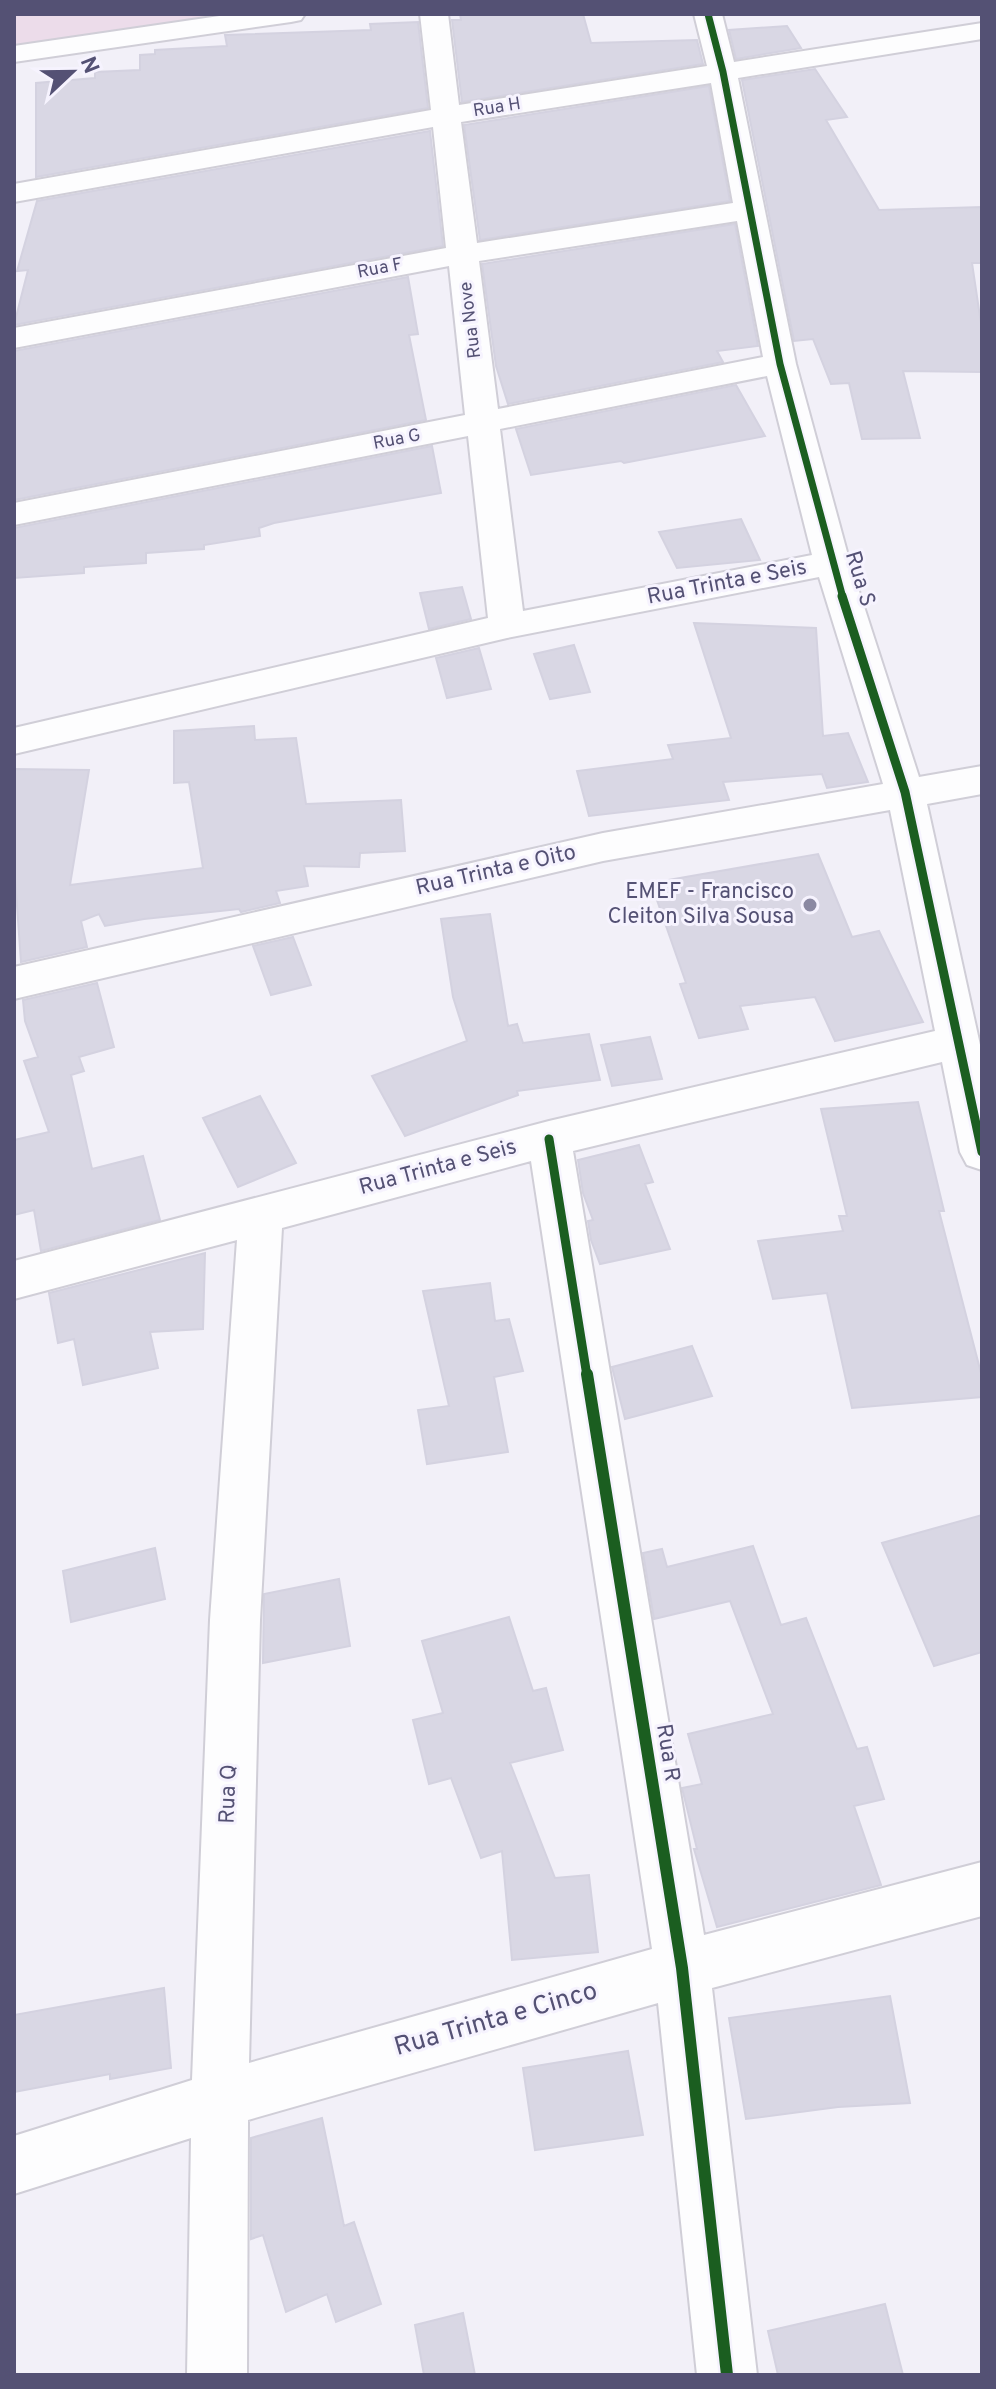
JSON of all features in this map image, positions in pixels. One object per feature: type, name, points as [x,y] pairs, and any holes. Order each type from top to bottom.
[{"type":"street","points":[[14,54],[291,14]]},
{"type":"street","name":"Rua Nove","points":[[434,14],[507,626]]},
{"type":"street","name":"Rua S","points":[[708,14],[723,72],[780,364],[832,563],[905,792],[982,1152]]},
{"type":"street","name":"Rua H","points":[[14,193],[446,116],[982,31]]},
{"type":"street","name":"Rua F","points":[[14,338],[463,254],[748,210]]},
{"type":"street","name":"Rua G","points":[[14,514],[780,364]]},
{"type":"street","name":"Rua Trinta e Seis","points":[[14,741],[507,626],[832,563]]},
{"type":"street","name":"Rua Trinta e Oito","points":[[14,983],[603,847],[982,780]]},
{"type":"street","name":"Rua Trinta e Seis","points":[[14,1280],[549,1139],[958,1042]]},
{"type":"street","name":"Rua R","points":[[549,1139],[682,1968],[727,2375]]},
{"type":"street","name":"Rua Q","points":[[217,2375],[220,2098],[235,1620],[261,1214]]},
{"type":"street","name":"Rua Trinta e Cinco","points":[[14,2165],[220,2098],[682,1968],[982,1889]]},
{"type":"shaded area","points":[[14,14],[245,14],[14,51]]},
{"type":"building","points":[[460,14],[583,14],[591,43],[697,40],[703,64],[462,102],[452,20],[461,20]]},
{"type":"building","points":[[418,22],[428,108],[36,177],[36,83],[95,78],[95,72],[140,70],[140,55],[155,54],[155,50],[227,46],[225,35],[371,30],[370,24]]},
{"type":"building","points":[[787,26],[801,48],[736,59],[729,30]]},
{"type":"building","points":[[815,69],[847,117],[826,120],[879,210],[982,207],[982,263],[972,263],[982,330],[982,372],[903,371],[920,438],[862,439],[849,383],[831,384],[813,339],[794,341],[742,80]]},
{"type":"building","points":[[709,86],[730,201],[480,240],[464,125]]},
{"type":"building","points":[[430,131],[443,246],[14,325],[28,270],[17,271],[37,201]]},
{"type":"building","points":[[735,224],[758,346],[717,351],[723,362],[508,404],[496,366],[482,264]]},
{"type":"building","points":[[408,277],[418,334],[409,335],[426,420],[14,500],[14,351]]},
{"type":"building","points":[[736,385],[765,436],[624,463],[531,475],[516,429]]},
{"type":"building","points":[[432,446],[441,493],[274,523],[259,528],[260,536],[204,545],[204,549],[146,553],[146,563],[84,567],[84,573],[14,578],[14,528]]},
{"type":"building","points":[[741,519],[760,560],[677,568],[659,532]]},
{"type":"building","points":[[462,587],[471,619],[429,629],[420,593]]},
{"type":"building","points":[[694,623],[816,628],[823,736],[848,733],[868,782],[827,788],[822,774],[723,782],[729,800],[589,816],[577,771],[673,759],[668,745],[731,738]]},
{"type":"building","points":[[574,645],[590,692],[550,699],[534,654]]},
{"type":"building","points":[[479,648],[491,689],[447,698],[436,658]]},
{"type":"building","points":[[254,726],[255,740],[296,738],[306,804],[401,800],[405,851],[360,853],[359,867],[304,866],[308,886],[276,891],[280,903],[241,912],[239,909],[105,926],[99,914],[81,921],[87,947],[21,962],[14,864],[14,769],[89,770],[70,885],[203,868],[189,782],[174,783],[174,731]]},
{"type":"building","points":[[818,854],[852,937],[879,931],[923,1022],[835,1041],[815,997],[740,1006],[748,1029],[699,1038],[680,984],[686,983],[651,883]]},
{"type":"building","points":[[490,914],[508,1026],[517,1024],[523,1043],[589,1034],[600,1080],[517,1091],[518,1095],[405,1136],[372,1076],[467,1041],[453,997],[441,919]]},
{"type":"building","points":[[293,937],[311,985],[271,995],[253,946]]},
{"type":"building","points":[[97,983],[114,1047],[79,1057],[84,1071],[71,1075],[92,1169],[143,1156],[160,1220],[41,1251],[34,1210],[14,1215],[14,1140],[49,1132],[24,1061],[38,1057],[25,1021],[23,1000]]},
{"type":"building","points":[[650,1037],[662,1079],[612,1086],[601,1045]]},
{"type":"building","points":[[260,1096],[296,1163],[238,1187],[203,1118]]},
{"type":"building","points":[[918,1102],[944,1211],[939,1211],[982,1377],[982,1397],[852,1408],[827,1293],[773,1299],[758,1241],[843,1231],[839,1216],[847,1216],[821,1109]]},
{"type":"building","points":[[639,1145],[653,1182],[645,1184],[670,1249],[600,1264],[591,1240],[588,1221],[593,1220],[583,1193],[578,1160]]},
{"type":"building","points":[[205,1253],[203,1329],[150,1332],[158,1368],[83,1385],[74,1339],[58,1343],[49,1293]]},
{"type":"building","points":[[490,1283],[495,1321],[509,1319],[523,1371],[494,1377],[508,1452],[427,1464],[418,1410],[449,1406],[423,1291]]},
{"type":"building","points":[[692,1346],[712,1396],[625,1419],[612,1367]]},
{"type":"building","points":[[982,1515],[982,1652],[934,1666],[882,1543]]},
{"type":"building","points":[[753,1546],[781,1625],[806,1618],[857,1749],[867,1747],[884,1799],[854,1806],[881,1885],[717,1927],[694,1849],[697,1849],[682,1788],[702,1784],[688,1734],[773,1714],[730,1601],[654,1619],[643,1553],[662,1549],[667,1567]]},
{"type":"building","points":[[155,1548],[165,1599],[71,1622],[63,1571]]},
{"type":"building","points":[[339,1579],[350,1646],[263,1663],[264,1594]]},
{"type":"building","points":[[509,1617],[533,1691],[546,1688],[563,1750],[510,1763],[555,1878],[589,1875],[598,1952],[512,1960],[502,1851],[481,1858],[451,1778],[429,1784],[413,1720],[443,1713],[422,1641]]},
{"type":"building","points":[[164,1988],[171,2068],[110,2079],[110,2074],[14,2092],[14,2015]]},
{"type":"building","points":[[890,1996],[910,2103],[838,2107],[746,2119],[729,2018]]},
{"type":"building","points":[[628,2051],[643,2135],[535,2150],[523,2068]]},
{"type":"building","points":[[322,2118],[344,2226],[354,2222],[381,2304],[336,2322],[327,2294],[286,2312],[263,2235],[251,2239],[251,2138]]},
{"type":"building","points":[[885,2304],[903,2375],[778,2375],[768,2331]]},
{"type":"building","points":[[463,2313],[475,2375],[424,2375],[415,2325]]},
{"type":"cycle path","points":[[708,14],[723,72],[780,364],[832,563],[905,792],[982,1152]]},
{"type":"cycle path","points":[[549,1139],[682,1968],[727,2375]]},
{"type":"place","name":"EMEF - Francisco Cleiton Silva Sousa","points":[[810,905]]}]
